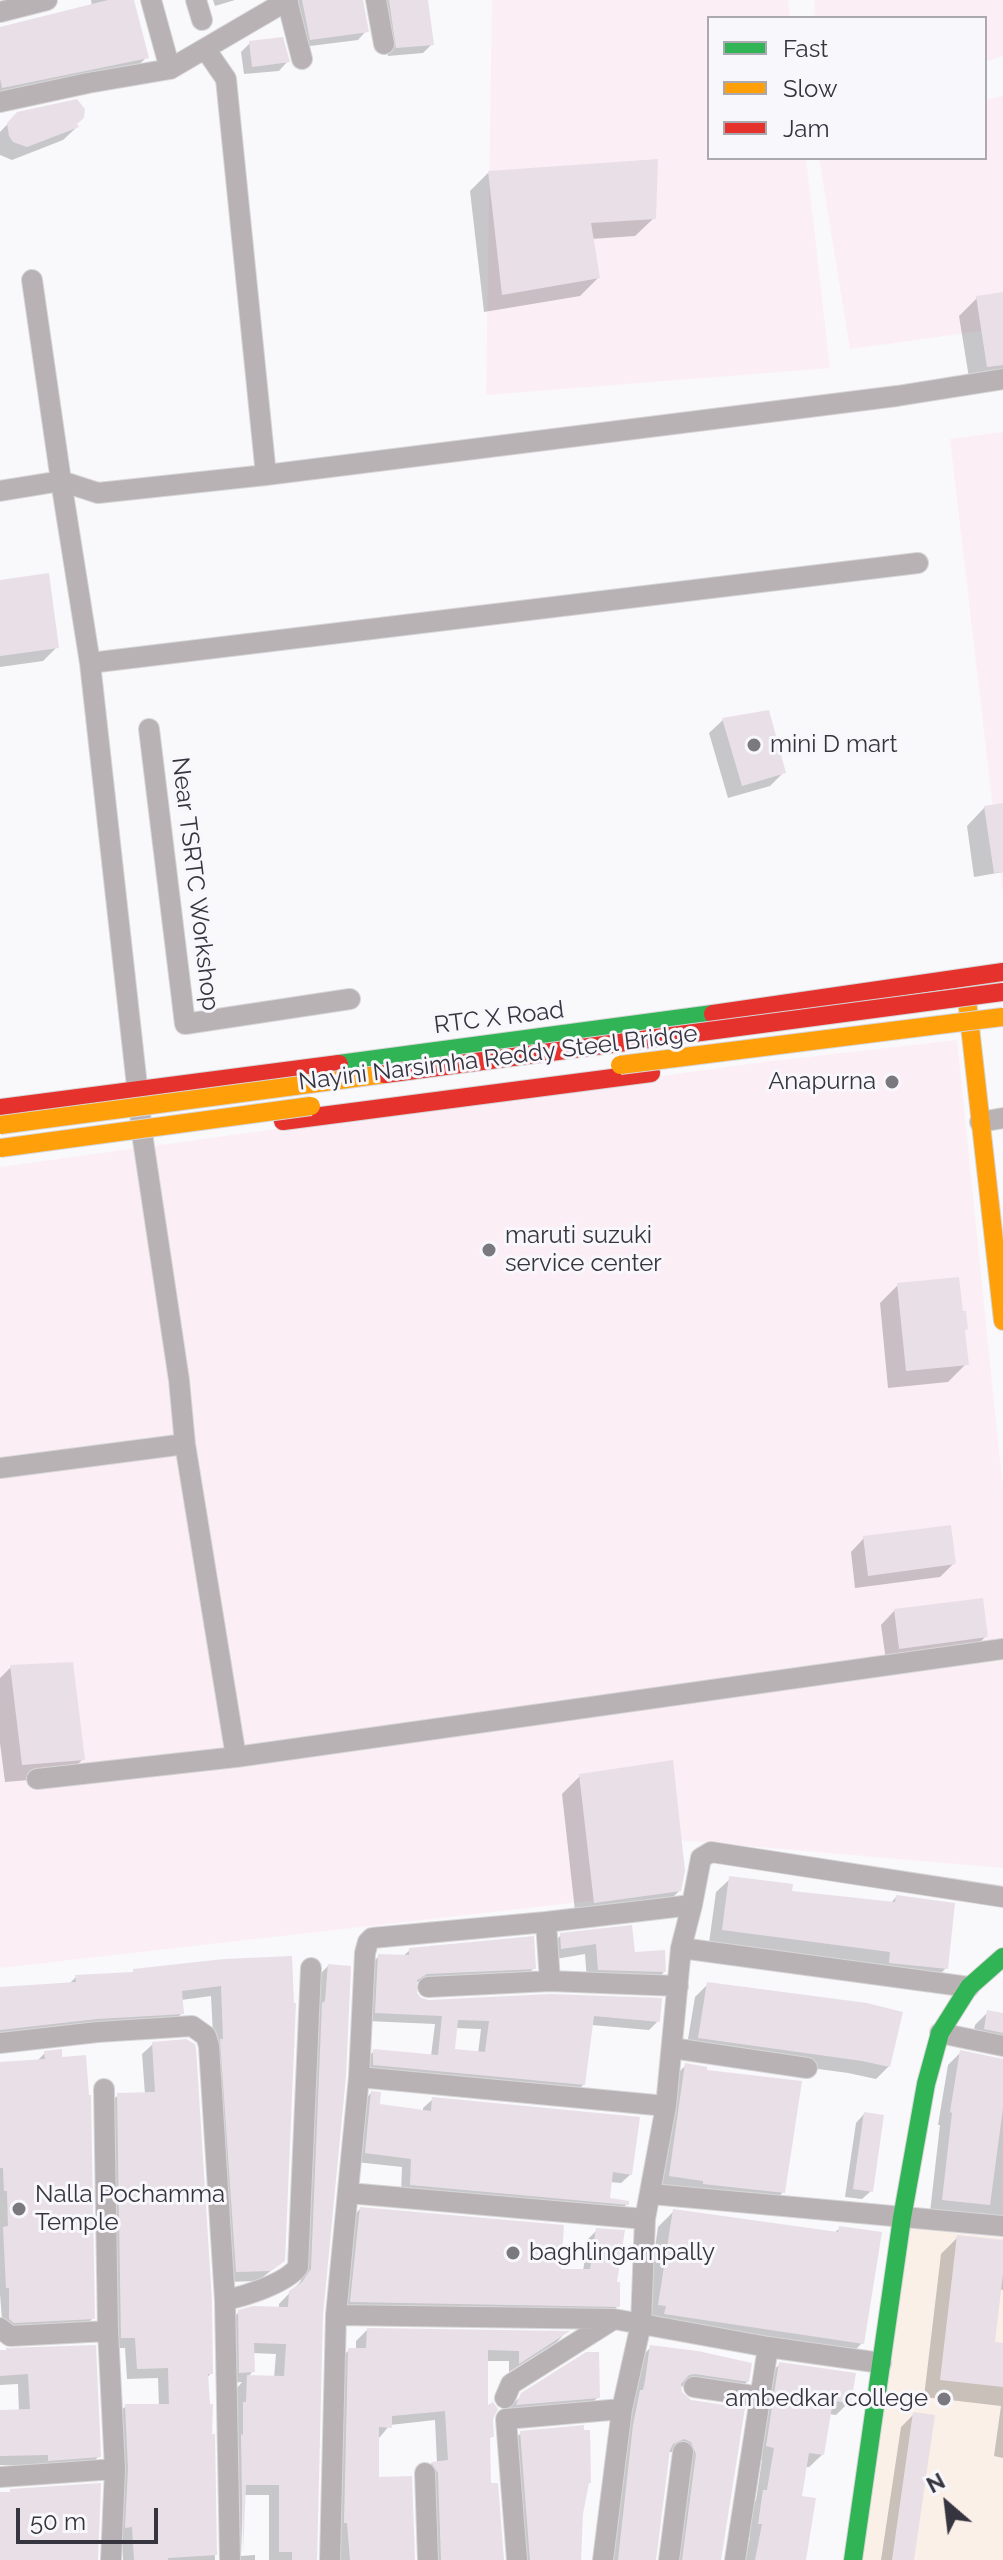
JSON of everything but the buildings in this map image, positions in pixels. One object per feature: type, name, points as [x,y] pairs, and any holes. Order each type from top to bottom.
[{"type":"main road","name":"RTC X Road","points":[[0,1108],[675,1020],[1003,972]]},
{"type":"main road","points":[[965,977],[1003,1321]]},
{"type":"main road","name":"Nayini Narsimha Reddy Steel Bridge","points":[[0,1125],[1003,992]]},
{"type":"main road","name":"Nayini Narsimha Reddy Steel Bridge","points":[[0,1148],[538,1075],[1003,1017]]},
{"type":"main road","points":[[0,1160],[557,1084],[1003,1031]]},
{"type":"main road","points":[[853,2560],[902,2218],[926,2084],[940,2033],[969,1987],[1003,1957]]},
{"type":"street","points":[[0,12],[47,0]]},
{"type":"street","points":[[151,0],[170,69]]},
{"type":"street","points":[[0,102],[170,69],[287,0],[302,59]]},
{"type":"street","points":[[376,0],[384,44]]},
{"type":"street","points":[[206,50],[226,79],[266,475]]},
{"type":"street","points":[[32,280],[90,663],[143,1140],[179,1380],[185,1444],[236,1757]]},
{"type":"street","points":[[0,491],[61,481],[98,493],[266,475],[897,396],[1003,379]]},
{"type":"street","points":[[90,663],[918,563]]},
{"type":"street","name":"Near TSRTC Workshop","points":[[149,729],[185,1024],[350,999]]},
{"type":"street","points":[[980,1122],[1003,1118]]},
{"type":"street","points":[[0,1468],[185,1444]]},
{"type":"street","points":[[37,1779],[236,1757],[1003,1649]]},
{"type":"street","points":[[603,2560],[622,2409],[641,2324],[645,2219],[666,2106],[681,1948],[701,1858],[711,1852],[1003,1897]]},
{"type":"street","points":[[330,2560],[336,2315],[359,2077],[368,1942],[372,1938],[692,1905]]},
{"type":"street","points":[[546,1922],[550,1981]]},
{"type":"street","points":[[681,1948],[969,1987]]},
{"type":"street","points":[[225,2300],[249,2294],[293,2275],[298,2267],[311,1968]]},
{"type":"street","points":[[428,1987],[550,1981],[678,1986]]},
{"type":"street","points":[[0,2043],[192,2026],[206,2036],[225,2300],[230,2560]]},
{"type":"street","points":[[940,2033],[1003,2046]]},
{"type":"street","points":[[672,2048],[807,2068]]},
{"type":"street","points":[[359,2077],[666,2106]]},
{"type":"street","points":[[104,2089],[108,2331],[115,2469],[111,2560]]},
{"type":"street","points":[[348,2193],[645,2219]]},
{"type":"street","points":[[651,2194],[1003,2226]]},
{"type":"street","points":[[336,2315],[614,2319],[768,2347],[881,2363]]},
{"type":"street","points":[[505,2398],[511,2384],[614,2319]]},
{"type":"street","points":[[0,2328],[10,2336],[108,2331]]},
{"type":"street","points":[[735,2560],[768,2347]]},
{"type":"street","points":[[694,2387],[761,2397]]},
{"type":"street","points":[[517,2560],[506,2419],[622,2409]]},
{"type":"street","points":[[669,2560],[683,2452]]},
{"type":"street","points":[[0,2477],[115,2469]]},
{"type":"street","points":[[425,2473],[428,2560]]},
{"type":"shaded area","points":[[492,0],[788,0],[790,16],[707,16],[707,160],[806,160],[830,368],[486,395]]},
{"type":"shaded area","points":[[814,0],[1003,0],[1003,56],[987,61],[987,16],[815,16]]},
{"type":"shaded area","points":[[1003,96],[1003,328],[850,349],[819,160],[987,160],[987,100]]},
{"type":"shaded area","points":[[1003,432],[1003,894],[950,439]]},
{"type":"shaded area","points":[[957,1040],[1003,1490],[1003,1868],[678,1840],[668,1892],[0,1968],[0,1167],[763,1062]]},
{"type":"shaded area","name":"ambedkar college","points":[[907,2228],[1003,2238],[1003,2560],[862,2560]]},
{"type":"traffic: fast","points":[[339,1064],[713,1014]]},
{"type":"traffic: fast","points":[[853,2560],[902,2218],[926,2084],[940,2033],[969,1987],[1003,1957]]},
{"type":"traffic: slow","points":[[967,1000],[1003,1321]]},
{"type":"traffic: slow","points":[[620,1065],[1003,1017]]},
{"type":"traffic: slow","points":[[0,1125],[385,1074]]},
{"type":"traffic: slow","points":[[0,1148],[311,1106]]},
{"type":"traffic: jam","points":[[713,1014],[1003,972]]},
{"type":"traffic: jam","points":[[385,1074],[1003,992]]},
{"type":"traffic: jam","points":[[0,1108],[339,1064]]},
{"type":"traffic: jam","points":[[283,1121],[651,1073]]},
{"type":"place","name":"mini D mart","points":[[754,745]]},
{"type":"place","name":"Anapurna","points":[[892,1082]]},
{"type":"place","name":"maruti suzuki service center","points":[[489,1250]]},
{"type":"place","name":"Nalla Pochamma Temple","points":[[19,2209]]},
{"type":"place","name":"baghlingampally","points":[[513,2253]]},
{"type":"place","name":"ambedkar college","points":[[944,2399]]}]
